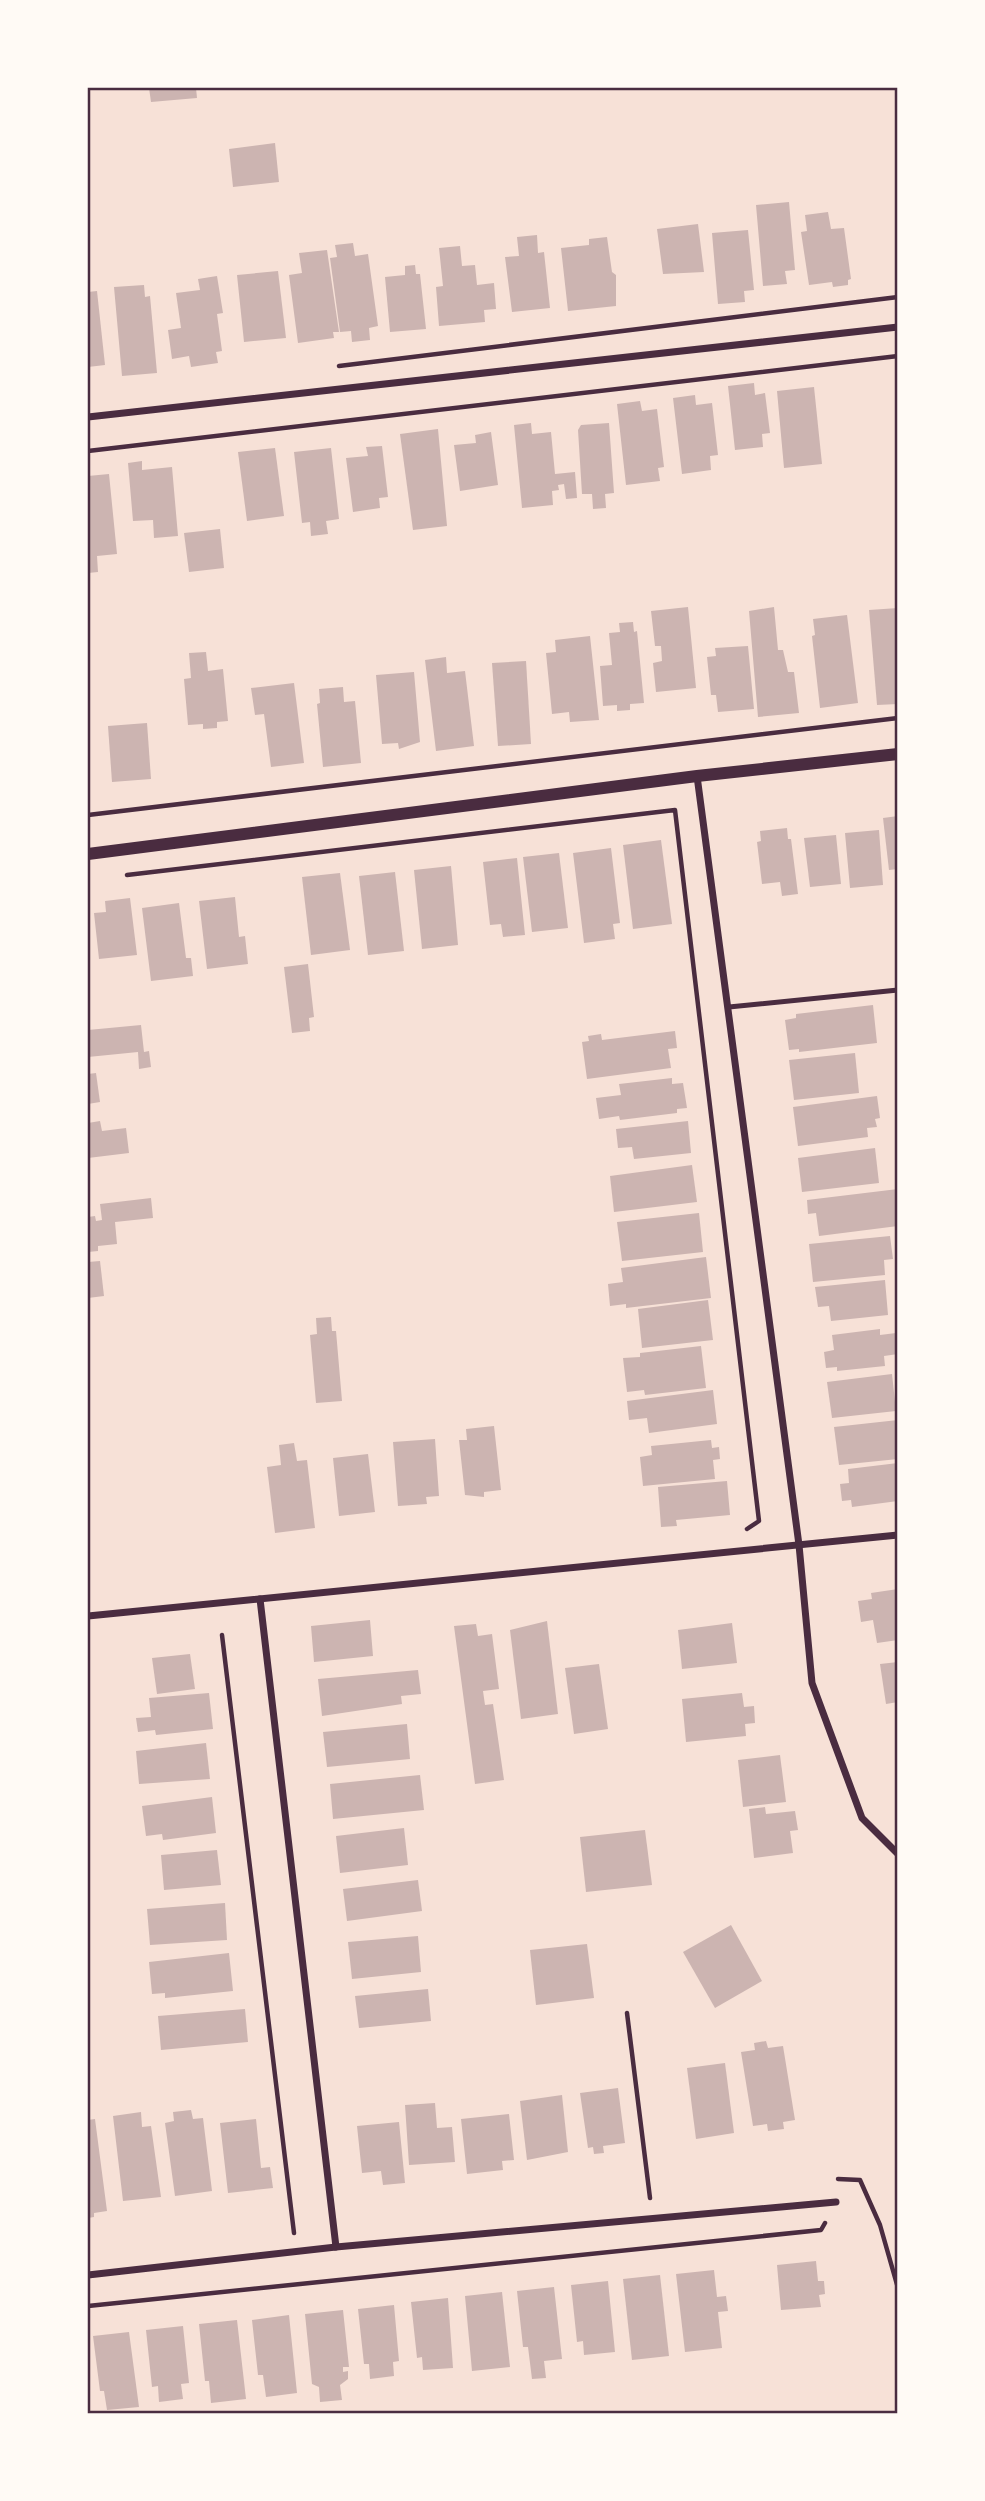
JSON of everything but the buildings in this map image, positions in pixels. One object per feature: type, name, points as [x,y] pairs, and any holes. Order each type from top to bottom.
[{"type":"street","points":[[88,417],[898,327]]},
{"type":"street","points":[[88,854],[697,776],[898,754]]},
{"type":"street","points":[[697,776],[799,1545],[812,1683],[862,1818],[898,1854]]},
{"type":"street","points":[[88,1616],[898,1535]]},
{"type":"street","points":[[260,1599],[336,2248]]},
{"type":"street","points":[[88,2275],[336,2248],[836,2202]]},
{"type":"lane","points":[[729,1007],[898,990]]},
{"type":"path","points":[[334,366],[898,297]]},
{"type":"path","points":[[88,451],[898,356]]},
{"type":"path","points":[[88,815],[898,718]]},
{"type":"path","points":[[115,877],[675,810],[759,1521],[743,1531]]},
{"type":"path","points":[[222,1635],[295,2233],[281,2235]]},
{"type":"path","points":[[627,2013],[650,2198],[637,2199]]},
{"type":"path","points":[[838,2179],[860,2180],[880,2225],[898,2288]]},
{"type":"path","points":[[88,2306],[821,2230]]}]
